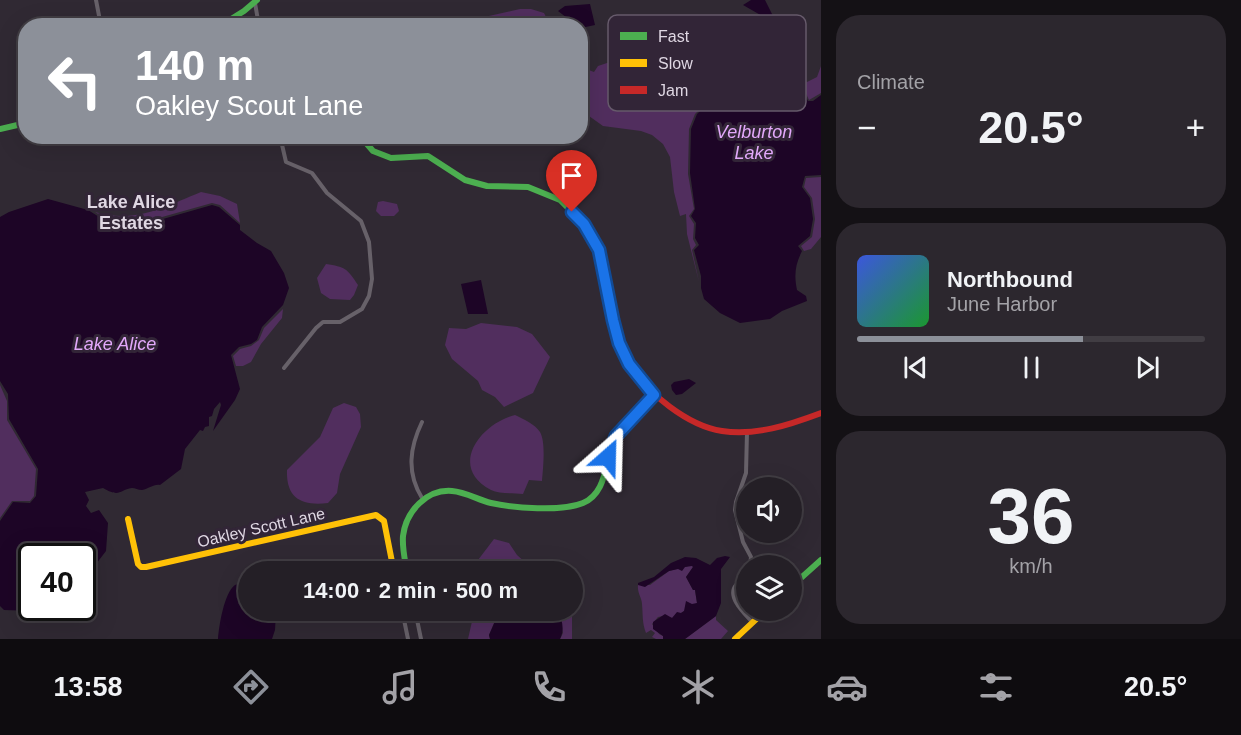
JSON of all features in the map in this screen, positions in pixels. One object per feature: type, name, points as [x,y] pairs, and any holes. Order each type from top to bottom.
[{"type":"street","points":[[96,0],[99,18]]},
{"type":"street","points":[[232,18],[256,1],[258,18]]},
{"type":"street","points":[[0,129],[18,125]]},
{"type":"street","points":[[282,144],[286,162],[312,173],[327,194],[361,221],[369,242],[372,279],[369,296],[362,309],[340,322],[323,322],[284,368]]},
{"type":"street","points":[[367,144],[373,151],[391,158],[428,156],[465,180],[487,186],[528,188],[560,200],[584,224],[599,250],[619,343],[629,364],[654,395],[690,420],[720,431],[747,432],[787,426],[821,414]]},
{"type":"street","points":[[406,561],[403,533],[411,512],[422,498],[435,492],[461,492],[494,504],[569,506],[582,504],[592,498],[599,489],[616,436],[654,395]]},
{"type":"street","points":[[422,422],[415,438],[411,461],[416,489],[422,498]]},
{"type":"street","points":[[747,432],[747,468],[735,510],[743,542],[750,555]]},
{"type":"street","name":"Oakley Scott Lane","points":[[128,519],[138,564],[141,567],[376,515],[384,521],[392,561]]},
{"type":"street","points":[[802,577],[821,560]]},
{"type":"street","points":[[404,621],[408,639]]},
{"type":"street","points":[[417,621],[421,639]]},
{"type":"street","points":[[735,639],[753,622]]},
{"type":"shaded area","points":[[520,9],[531,9],[544,13],[547,18],[480,18]]},
{"type":"shaded area","points":[[607,63],[608,111],[698,111],[689,129],[688,174],[694,209],[689,216],[694,224],[693,239],[696,245],[692,250],[699,282],[687,234],[686,214],[680,216],[674,192],[670,157],[663,144],[652,135],[641,131],[603,126],[588,115],[588,70],[594,72],[598,66]]},
{"type":"shaded area","points":[[821,66],[821,93],[809,100],[806,94],[806,81],[817,77]]},
{"type":"shaded area","points":[[821,177],[821,237],[811,249],[804,251],[801,246],[812,237],[815,219],[812,198],[804,187],[806,178]]},
{"type":"shaded area","points":[[201,192],[220,196],[237,204],[240,223],[220,205],[212,203],[155,219],[113,223],[95,212],[123,216],[136,215],[162,208]]},
{"type":"shaded area","points":[[378,202],[397,204],[399,211],[394,216],[381,216],[376,211]]},
{"type":"shaded area","points":[[326,264],[345,269],[358,285],[350,300],[330,299],[321,293],[317,278]]},
{"type":"shaded area","points":[[283,309],[282,318],[261,344],[251,362],[243,366],[236,366],[233,356],[240,349],[251,346],[259,340],[264,328]]},
{"type":"shaded area","points":[[481,323],[517,327],[532,334],[550,357],[533,393],[504,407],[495,397],[482,390],[478,381],[452,359],[445,345],[449,328],[466,329]]},
{"type":"shaded area","points":[[0,385],[7,401],[7,420],[36,469],[34,496],[30,501],[12,501],[0,518]]},
{"type":"shaded area","points":[[344,403],[356,407],[360,414],[361,427],[340,474],[337,493],[328,503],[303,502],[289,488],[287,470],[320,437],[333,408]]},
{"type":"shaded area","points":[[515,415],[538,429],[543,442],[542,481],[529,480],[523,494],[491,490],[478,481],[471,470],[470,458],[481,436],[502,420]]},
{"type":"shaded area","points":[[494,539],[509,543],[524,561],[478,561]]},
{"type":"shaded area","points":[[692,565],[686,577],[695,590],[697,603],[673,618],[658,617],[652,624],[663,639],[652,637],[655,633],[651,630],[646,633],[643,622],[638,585],[650,585],[669,571]]},
{"type":"shaded area","points":[[716,616],[716,620],[728,631],[721,639],[685,639]]},
{"type":"shaded area","points":[[472,621],[495,621],[489,635],[490,639],[468,639]]},
{"type":"shaded area","points":[[560,621],[572,621],[572,639],[560,639],[563,633]]},
{"type":"water","points":[[751,0],[765,0],[772,15],[761,15],[743,5]]},
{"type":"water","points":[[590,4],[595,25],[588,26],[588,18],[567,18],[558,11],[565,6]]},
{"type":"water","name":"Velburton Lake","points":[[821,95],[821,175],[805,176],[802,187],[810,198],[813,219],[810,236],[798,246],[802,251],[796,270],[797,290],[806,296],[807,301],[782,311],[770,319],[740,323],[720,313],[704,299],[694,250],[699,245],[695,238],[696,223],[691,216],[695,209],[690,173],[691,129],[700,111],[806,111],[806,97],[808,101],[813,101]]},
{"type":"water","name":"Lake Alice","points":[[48,199],[88,210],[112,225],[156,221],[212,205],[219,207],[240,225],[240,230],[271,251],[284,273],[289,288],[283,305],[262,327],[257,340],[239,347],[231,355],[240,389],[213,431],[220,402],[214,409],[212,416],[209,417],[209,426],[203,431],[200,430],[185,449],[181,469],[160,485],[141,490],[132,488],[116,493],[103,488],[85,492],[89,500],[86,506],[91,513],[99,510],[108,523],[106,551],[96,564],[96,543],[18,543],[18,610],[4,610],[0,606],[0,521],[13,502],[30,503],[36,496],[38,469],[9,419],[8,394],[0,381],[0,217]]},
{"type":"water","points":[[481,280],[488,314],[468,314],[461,284]]},
{"type":"water","points":[[689,379],[696,383],[682,394],[676,395],[671,385],[674,382]]},
{"type":"water","points":[[685,557],[696,558],[710,565],[717,558],[730,557],[721,569],[721,603],[716,616],[685,639],[663,639],[663,636],[653,629],[653,622],[665,614],[672,618],[677,612],[681,613],[684,611],[686,601],[692,604],[697,603],[695,590],[686,577],[693,567],[685,567],[682,571],[678,569],[669,571],[645,587],[638,583],[654,577],[671,563]]},
{"type":"water","points":[[238,584],[238,621],[275,621],[272,639],[218,639],[225,602],[235,585]]},
{"type":"water","points":[[495,621],[561,621],[560,639],[490,639],[489,635]]},
{"type":"traffic: fast","points":[[233,18],[257,0]]},
{"type":"traffic: fast","points":[[0,129],[18,125]]},
{"type":"traffic: fast","points":[[367,144],[373,151],[391,158],[428,156],[465,180],[487,186],[528,187],[560,200],[584,224],[599,250],[618,335]]},
{"type":"traffic: fast","points":[[405,561],[403,536],[408,518],[419,503],[434,494],[452,491],[491,503],[524,508],[563,508],[583,503],[591,498],[602,483],[613,444],[621,430],[654,395]]},
{"type":"traffic: fast","points":[[802,577],[821,560]]},
{"type":"traffic: slow","points":[[128,519],[138,564],[141,567],[376,515],[384,521],[392,561]]},
{"type":"traffic: slow","points":[[735,639],[754,621]]},
{"type":"traffic: jam","points":[[618,335],[628,361],[637,376],[670,407],[709,428],[735,432],[760,431],[821,413]]},
{"type":"district","name":"Lake Alice Estates","points":[[131,212]]},
{"type":"route","points":[[572,212],[584,224],[599,250],[619,343],[629,364],[654,395],[616,436],[608,457]]}]
